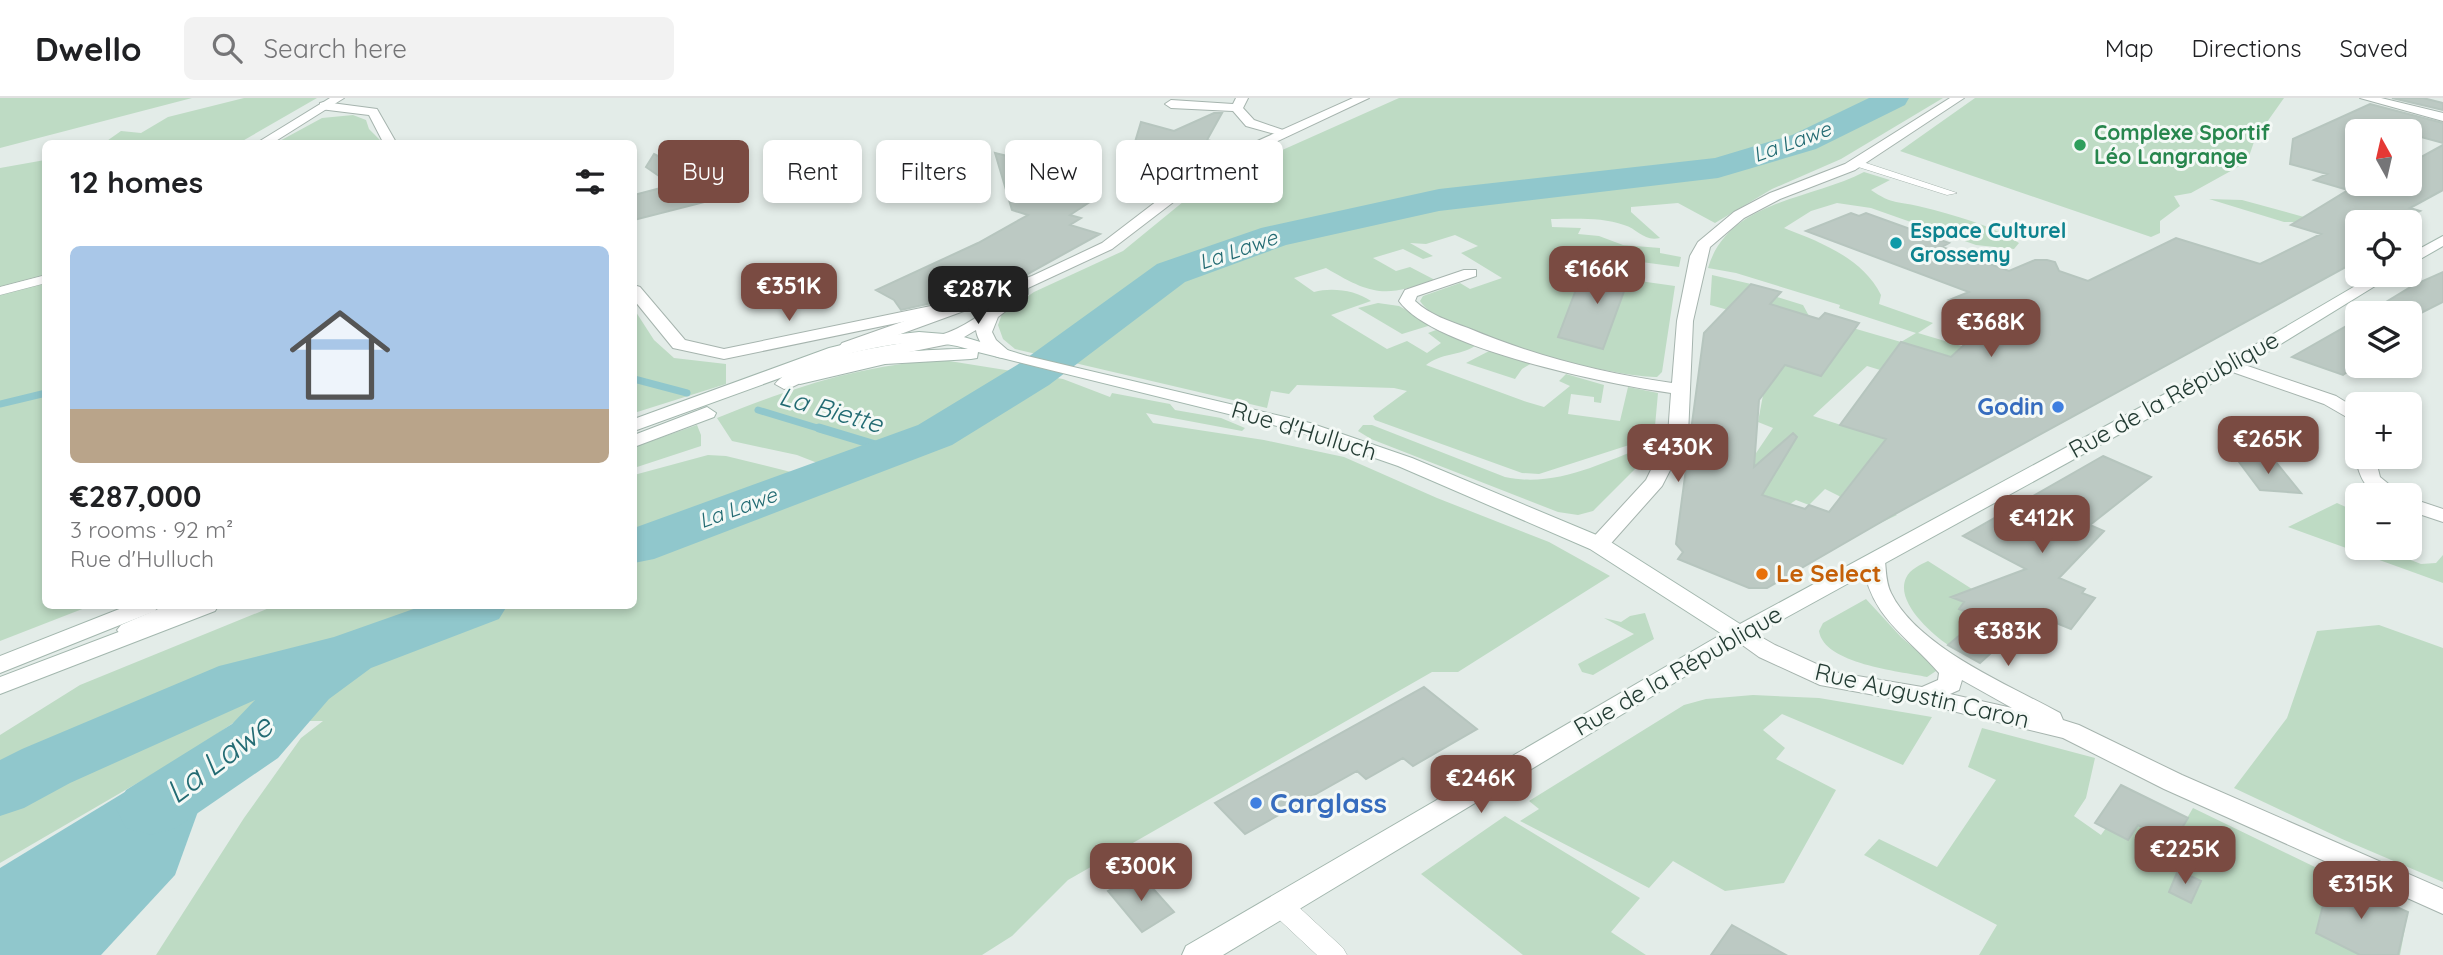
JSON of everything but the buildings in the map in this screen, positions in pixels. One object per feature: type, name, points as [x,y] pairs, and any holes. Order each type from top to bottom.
[{"type":"street","points":[[268,140],[338,98]]},
{"type":"street","points":[[637,424],[955,306],[1038,279],[1107,246],[1209,168],[1363,98]]},
{"type":"street","points":[[1598,544],[1634,508],[1670,458],[1678,435],[1685,321],[1698,256],[1703,245],[1748,210],[1856,163],[1958,98]]},
{"type":"street","points":[[2366,98],[2443,117]]},
{"type":"street","points":[[1171,104],[1240,103],[1250,122],[1282,134]]},
{"type":"street","points":[[324,106],[373,112],[389,140]]},
{"type":"street","points":[[2422,253],[2443,240]]},
{"type":"street","points":[[1470,273],[1411,293],[1407,301],[1436,321],[1535,360],[1590,375],[1679,389]]},
{"type":"street","points":[[637,440],[784,384],[859,363],[903,355],[940,343],[991,315],[1038,279]]},
{"type":"street","name":"Rue de la République","points":[[1197,955],[1739,634],[2230,365],[2364,287]]},
{"type":"street","points":[[637,294],[679,344],[724,354],[955,306]]},
{"type":"street","points":[[940,343],[939,320],[955,306]]},
{"type":"street","points":[[991,315],[984,332],[989,343],[1002,353]]},
{"type":"street","name":"Rue d'Hulluch","points":[[835,352],[874,342],[940,343],[1002,353],[1267,417],[1327,435],[1452,482],[1598,544],[1651,575],[1739,634]]},
{"type":"street","points":[[940,343],[1022,359]]},
{"type":"street","points":[[2230,365],[2330,400],[2345,409]]},
{"type":"street","points":[[2422,508],[2443,516]]},
{"type":"street","name":"Rue Augustin Caron","points":[[1874,561],[1881,593],[1895,616],[1923,644],[2070,731],[2173,782],[2443,902]]},
{"type":"street","points":[[0,664],[136,609]]},
{"type":"street","points":[[74,657],[178,609]]},
{"type":"street","points":[[0,686],[199,609]]},
{"type":"street","name":"Rue Augustin Caron","points":[[1739,634],[1767,651],[1829,679],[1924,696],[2070,731]]},
{"type":"street","points":[[1923,644],[1946,665],[1952,677],[1943,689],[1924,696]]},
{"type":"lane","points":[[1856,163],[1951,193]]},
{"type":"lane","points":[[0,291],[42,280]]},
{"type":"lane","points":[[1279,905],[1334,955]]},
{"type":"green space","points":[[0,98],[192,98],[0,148]]},
{"type":"green space","points":[[244,98],[317,98],[244,140],[108,140],[121,131],[141,133],[168,117]]},
{"type":"green space","points":[[1399,98],[1943,98],[1841,159],[1772,189],[1715,223],[1678,203],[1631,207],[1631,212],[1660,238],[1654,239],[1624,225],[1607,221],[1551,219],[1552,227],[1581,228],[1578,234],[1599,236],[1623,245],[1660,248],[1660,253],[1681,257],[1679,267],[1611,258],[1604,276],[1675,286],[1662,372],[1657,377],[1605,370],[1530,352],[1459,327],[1434,314],[1420,301],[1423,296],[1460,283],[1470,289],[1502,278],[1461,253],[1478,246],[1455,235],[1426,244],[1410,243],[1433,256],[1423,259],[1403,249],[1373,258],[1396,271],[1410,267],[1435,280],[1418,286],[1391,291],[1368,289],[1326,268],[1294,278],[1314,292],[1343,290],[1371,301],[1331,315],[1387,349],[1407,341],[1427,353],[1441,343],[1428,333],[1436,330],[1473,343],[1475,346],[1469,349],[1438,358],[1426,365],[1527,402],[1544,407],[1570,386],[1559,381],[1566,374],[1604,385],[1601,403],[1594,402],[1594,397],[1571,394],[1568,414],[1620,421],[1628,387],[1658,393],[1654,437],[1539,474],[1522,473],[1375,420],[1373,416],[1407,391],[1394,388],[1297,385],[1289,394],[1271,391],[1267,408],[1015,349],[1003,339],[998,325],[1002,314],[1034,292],[1123,251],[1182,203],[1283,203],[1283,150]]},
{"type":"green space","name":"Complexe Sportif Léo Langrange","points":[[1975,98],[2284,98],[2255,139],[2247,162],[2191,193],[2174,196],[2180,206],[2160,221],[2160,233],[2151,237],[1900,151]]},
{"type":"green space","points":[[353,115],[366,120],[369,129],[380,140],[282,140],[322,118]]},
{"type":"green space","points":[[42,161],[42,609],[82,609],[0,641],[0,168]]},
{"type":"green space","points":[[1864,172],[1890,180],[1871,190],[1885,198],[1972,221],[2019,243],[2014,249],[1976,245],[1871,208],[1837,203],[1811,211],[1784,228],[1826,246],[1852,261],[1873,282],[1881,295],[1879,304],[1933,323],[1918,333],[2022,364],[2014,375],[1901,342],[1916,333],[1839,308],[1840,305],[1736,273],[1708,268],[1718,246],[1733,228],[1752,215]]},
{"type":"green space","points":[[2209,199],[2242,200],[2304,217],[2296,222],[2284,222]]},
{"type":"green space","points":[[1712,275],[1751,284],[1740,296],[1769,305],[1777,297],[1803,305],[1809,316],[1798,329],[1710,305]]},
{"type":"green space","points":[[1378,303],[1399,306],[1429,323],[1428,326],[1402,334],[1358,308]]},
{"type":"green space","points":[[637,314],[654,340],[674,358],[726,364],[726,384],[637,412]]},
{"type":"green space","points":[[1846,326],[1901,342],[1982,401],[1867,366],[1813,416],[1919,450],[1872,476],[1860,472],[1842,494],[1897,515],[1870,528],[1839,496],[1825,489],[1809,505],[1796,500],[1790,504],[1716,479],[1754,456],[1773,428],[1758,422],[1763,395],[1751,380],[1777,370]]},
{"type":"green space","points":[[1491,350],[1532,363],[1522,369],[1515,379],[1466,363]]},
{"type":"green space","points":[[943,360],[1063,379],[1110,397],[1112,393],[1170,404],[1175,410],[1221,418],[1245,428],[1242,431],[1146,413],[1153,423],[1264,440],[1344,457],[1437,498],[1549,542],[1610,576],[1458,672],[1432,672],[1068,880],[1012,936],[982,955],[156,955],[244,818],[301,738],[323,721],[236,721],[189,753],[0,863],[0,735],[80,685],[267,609],[637,609],[637,474],[708,455],[726,456],[791,472],[820,464],[797,455],[732,441],[717,418],[828,379]]},
{"type":"green space","points":[[697,425],[701,435],[701,446],[637,467],[637,446]]},
{"type":"green space","points":[[1363,425],[1372,425],[1505,477],[1524,480],[1560,477],[1647,446],[1656,448],[1593,511],[1578,515],[1558,512],[1371,439],[1358,431]]},
{"type":"green space","points":[[2337,503],[2345,507],[2345,548],[2288,527]]},
{"type":"green space","points":[[2443,555],[2443,583],[2379,560],[2436,563]]},
{"type":"green space","points":[[1928,561],[1972,589],[1961,600],[1964,602],[1959,609],[1984,620],[1948,645],[1916,616],[1906,597],[1906,578],[1915,568]]},
{"type":"green space","points":[[1866,599],[1901,637],[1937,668],[1936,671],[1927,677],[1882,669],[1848,658],[1824,642],[1819,631],[1823,623]]},
{"type":"green space","points":[[1645,613],[1654,639],[1593,675],[1582,672],[1578,664],[1634,634],[1604,618],[1621,622],[1630,616]]},
{"type":"green space","points":[[2379,625],[2443,648],[2443,882],[2342,839],[2234,788],[2287,718],[2317,631]]},
{"type":"green space","points":[[1753,695],[1819,698],[1932,717],[1903,765],[1782,714],[1763,730],[1785,748],[1776,759],[1836,790],[1784,883],[1725,891],[1673,861],[1649,888],[1520,821],[1539,809],[1529,801],[1684,705],[1706,699]]},
{"type":"green space","points":[[1982,728],[2095,758],[2086,798],[2074,816],[2101,835],[2106,828],[2138,825],[2173,842],[2193,808],[2408,912],[2400,955],[1979,955],[1997,925],[1864,855],[1879,839],[1937,867],[1996,780],[1968,767]]},
{"type":"green space","points":[[1505,816],[1640,898],[1611,932],[1646,955],[1523,955],[1421,874]]},
{"type":"water","points":[[189,753],[213,770],[175,875],[101,955],[0,955],[0,868]]},
{"type":"waterway","name":"La Lawe","points":[[637,546],[935,435],[1033,375],[1171,273],[1275,236],[1439,200],[1718,168],[1804,142],[1894,98]]},
{"type":"waterway","name":"La Biette","points":[[637,380],[687,393]]},
{"type":"waterway","name":"La Biette","points":[[0,404],[42,394]]},
{"type":"waterway","name":"La Biette","points":[[758,410],[824,430]]},
{"type":"waterway","name":"La Biette","points":[[819,428],[892,450]]},
{"type":"waterway","name":"La Lawe","points":[[151,809],[255,741],[307,684],[349,654],[470,609]]},
{"type":"waterway","points":[[0,790],[46,766],[241,681],[337,657]]},
{"type":"place","name":"Complexe Sportif Léo Langrange","points":[[2080,145]]},
{"type":"place","name":"Espace Culturel Grossemy","points":[[1896,243]]},
{"type":"place","name":"Godin","points":[[2058,407]]},
{"type":"place","name":"Le Select","points":[[1762,574]]},
{"type":"place","name":"Carglass","points":[[1256,803]]}]
